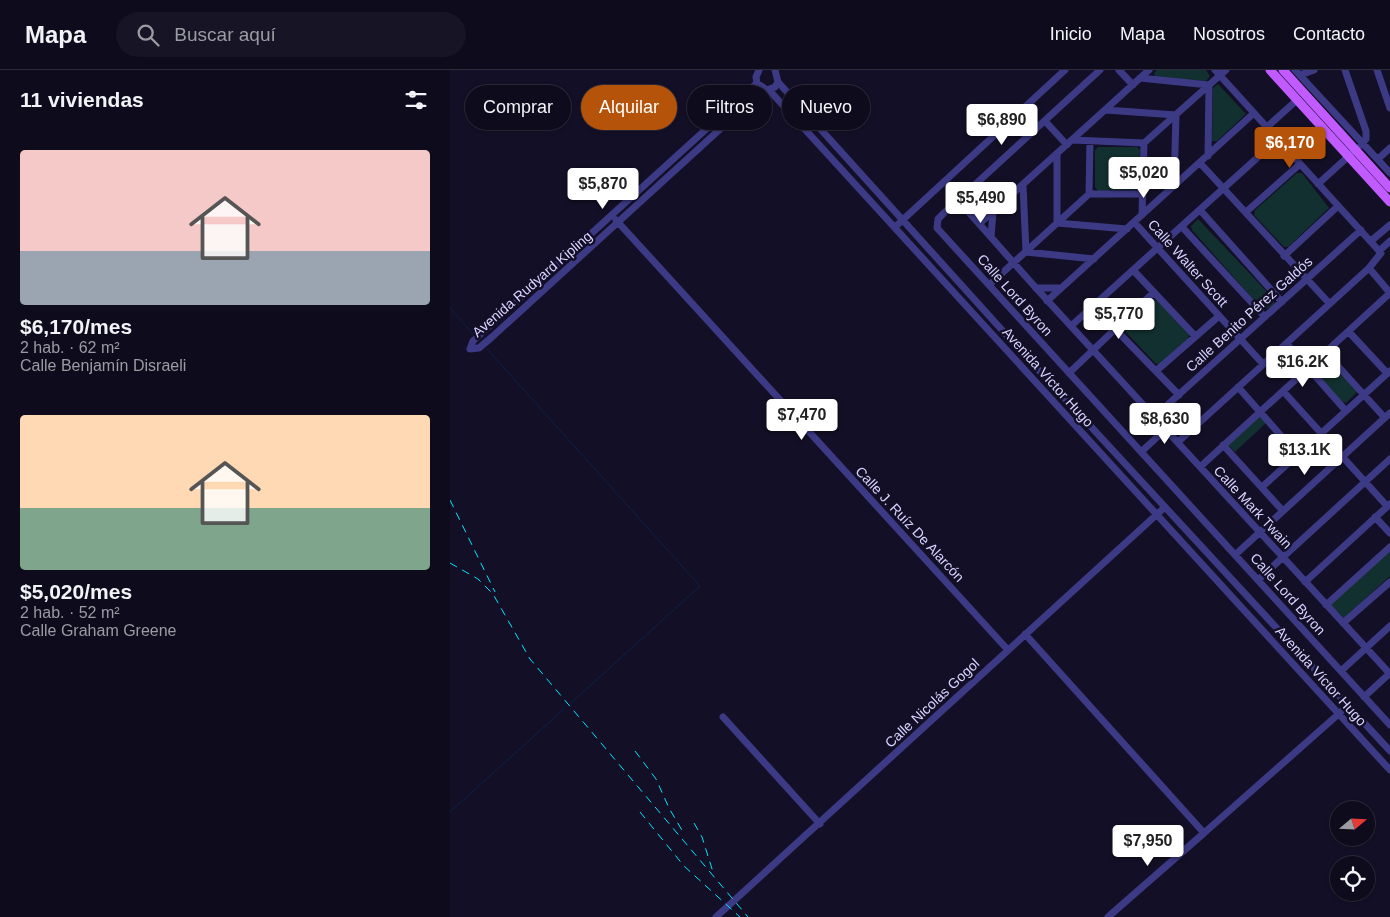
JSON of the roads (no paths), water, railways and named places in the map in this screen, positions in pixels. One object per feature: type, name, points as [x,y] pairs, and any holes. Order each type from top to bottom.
[{"type":"main road","points":[[1270,70],[1296,100],[1390,188]]},
{"type":"main road","points":[[1282,70],[1352,153],[1390,202]]},
{"type":"street","points":[[756,83],[759,70]]},
{"type":"street","points":[[895,227],[1065,70]]},
{"type":"street","name":"Calle Lord Byron","points":[[1100,70],[938,219],[937,228],[1390,725]]},
{"type":"street","points":[[1119,70],[1133,85]]},
{"type":"street","points":[[979,224],[1149,70]]},
{"type":"street","points":[[1297,72],[1314,70]]},
{"type":"street","points":[[1318,184],[1366,139],[1366,131],[1345,70]]},
{"type":"street","points":[[1377,70],[1390,108]]},
{"type":"street","points":[[1045,121],[1070,142],[1144,143],[1221,72],[1254,113],[1379,251],[1381,256],[1369,268],[1178,442]]},
{"type":"street","points":[[1297,72],[1390,173]]},
{"type":"street","name":"Avenida Víctor Hugo","points":[[779,74],[860,172],[903,220],[1390,751]]},
{"type":"street","name":"Avenida Rudyard Kipling","points":[[771,85],[779,74]]},
{"type":"street","points":[[1140,78],[1209,85]]},
{"type":"street","name":"Avenida Rudyard Kipling","points":[[723,130],[492,337],[479,348],[470,349],[473,341],[612,217],[756,83]]},
{"type":"street","points":[[1208,156],[1209,85]]},
{"type":"street","name":"Avenida Víctor Hugo","points":[[772,95],[895,227],[1390,770]]},
{"type":"street","points":[[1267,127],[1296,100]]},
{"type":"street","points":[[1106,110],[1176,115]]},
{"type":"street","points":[[1047,301],[1254,113]]},
{"type":"street","points":[[1174,186],[1176,115]]},
{"type":"street","points":[[1071,326],[1278,139]]},
{"type":"street","points":[[1089,194],[1090,141]]},
{"type":"street","points":[[1142,215],[1141,194],[1144,143]]},
{"type":"street","points":[[1378,160],[1390,148]]},
{"type":"street","points":[[1057,154],[1057,223]]},
{"type":"street","points":[[1200,163],[1329,303]]},
{"type":"street","points":[[1246,212],[1300,164]]},
{"type":"street","points":[[852,181],[860,172]]},
{"type":"street","points":[[1023,185],[1026,252]]},
{"type":"street","points":[[989,285],[1089,194],[1141,194]]},
{"type":"street","name":"Calle Mark Twain","points":[[958,200],[1047,301],[1390,674]]},
{"type":"street","points":[[1284,256],[1338,206]]},
{"type":"street","points":[[1200,210],[1282,302]]},
{"type":"street","points":[[991,237],[993,212]]},
{"type":"street","name":"Calle J. Ruíz De Alarcón","points":[[612,217],[1008,650]]},
{"type":"street","name":"Calle Walter Scott","points":[[1134,222],[1263,364]]},
{"type":"street","name":"Calle Walter Scott","points":[[1057,223],[1126,229]]},
{"type":"street","points":[[1371,242],[1390,225]]},
{"type":"street","points":[[1182,227],[1265,317]]},
{"type":"street","name":"Calle Benito Pérez Galdós","points":[[1154,417],[1361,230]]},
{"type":"street","points":[[1379,251],[1390,241]]},
{"type":"street","points":[[1026,252],[1094,259]]},
{"type":"street","points":[[1200,467],[1390,293],[1369,268]]},
{"type":"street","points":[[1133,270],[1195,336]]},
{"type":"street","points":[[1036,288],[1061,288]]},
{"type":"street","points":[[1069,373],[1154,292]]},
{"type":"street","points":[[1156,370],[1219,316]]},
{"type":"street","points":[[1115,328],[1179,395]]},
{"type":"street","points":[[486,330],[492,337]]},
{"type":"street","points":[[1262,487],[1388,372],[1349,332]]},
{"type":"street","points":[[1287,344],[1346,411]]},
{"type":"street","points":[[1235,555],[1387,416],[1326,353]]},
{"type":"street","points":[[1238,388],[1298,455]]},
{"type":"street","points":[[1282,391],[1365,482],[1389,505],[1305,582]]},
{"type":"street","points":[[1141,452],[1166,429]]},
{"type":"street","points":[[1223,445],[1283,511]]},
{"type":"street","points":[[1258,580],[1390,459]]},
{"type":"street","name":"Calle Nicolás Gogol","points":[[716,917],[1165,507]]},
{"type":"street","points":[[1375,517],[1390,533]]},
{"type":"street","points":[[1326,605],[1390,547]]},
{"type":"street","points":[[1343,623],[1390,582]]},
{"type":"street","points":[[1341,671],[1390,626]]},
{"type":"street","points":[[1024,634],[1204,833]]},
{"type":"street","points":[[1364,696],[1390,674]]},
{"type":"street","points":[[1108,917],[1348,706]]},
{"type":"street","points":[[723,717],[820,824]]},
{"type":"waterway","points":[[450,308],[474,335]]},
{"type":"waterway","points":[[487,349],[700,586],[571,703]]},
{"type":"waterway","points":[[450,812],[564,709]]},
{"type":"railway","points":[[450,500],[495,592]]},
{"type":"railway","points":[[450,563],[478,579],[493,594],[530,659],[748,917]]},
{"type":"railway","points":[[635,751],[656,779],[669,808],[683,832]]},
{"type":"railway","points":[[640,812],[684,866],[740,917]]},
{"type":"railway","points":[[694,823],[702,837],[713,872]]}]
